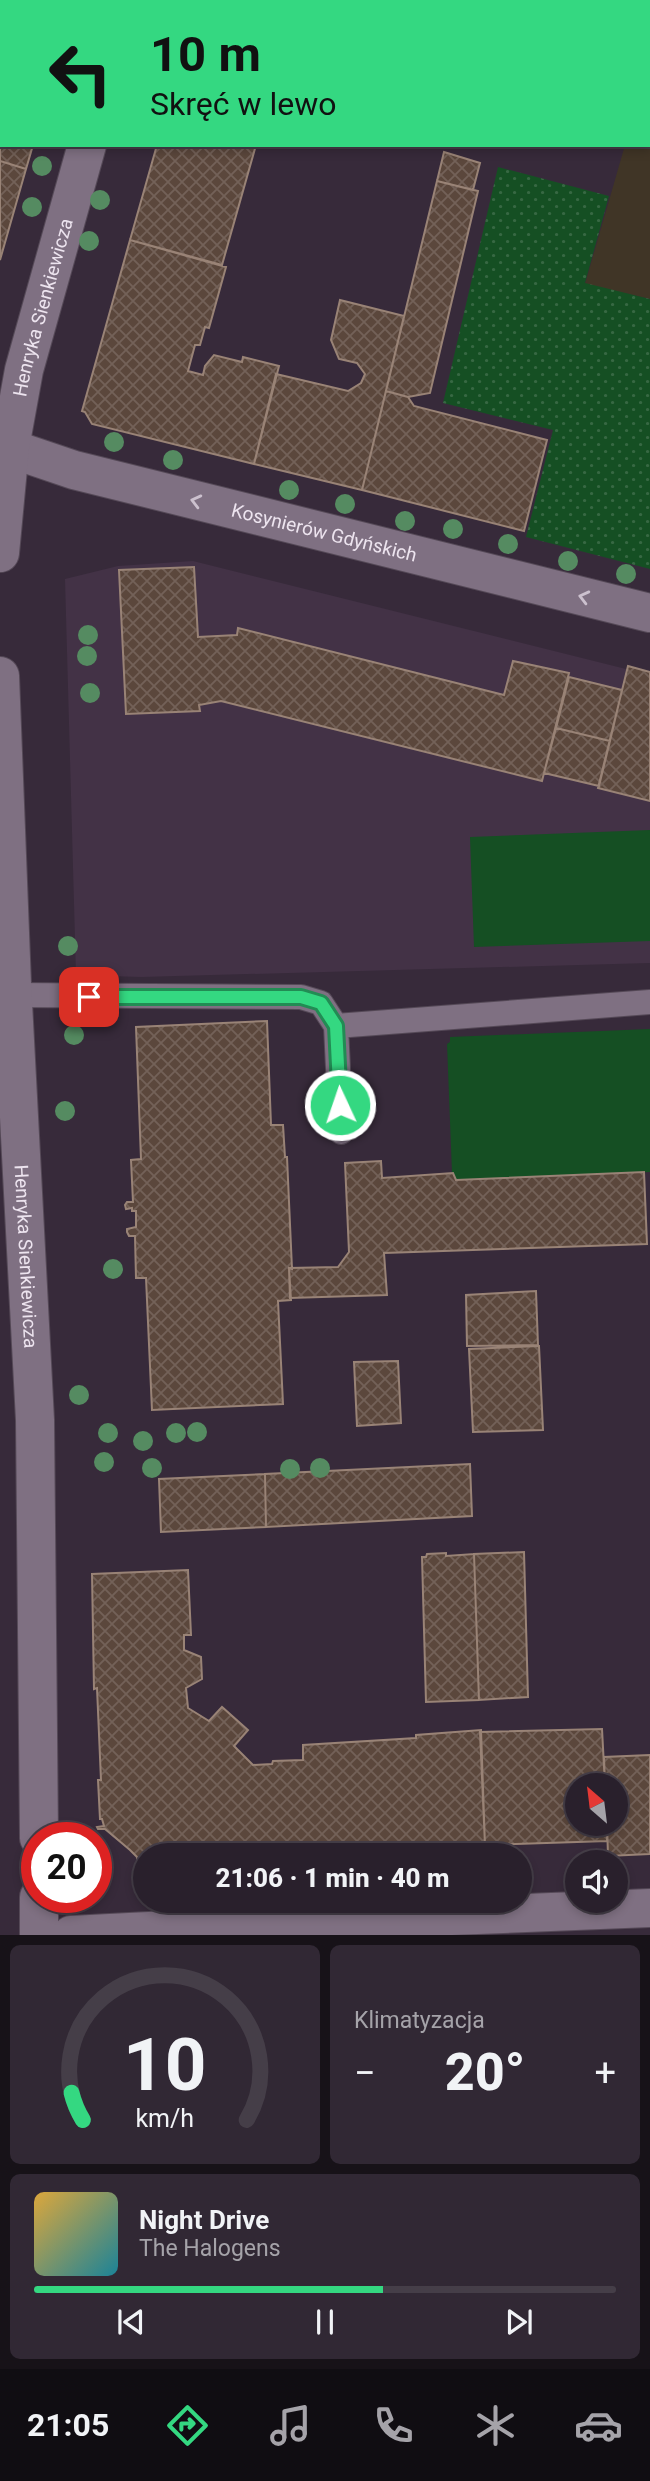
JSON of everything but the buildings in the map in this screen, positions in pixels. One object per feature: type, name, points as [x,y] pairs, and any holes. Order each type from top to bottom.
[{"type":"street","name":"Henryka Sienkiewicza","points":[[0,553],[5,446],[86,147]]},
{"type":"street","name":"Kosynierów Gdyńskich","points":[[5,446],[87,474],[650,613]]},
{"type":"street","name":"Henryka Sienkiewicza","points":[[0,676],[8,988],[35,1420],[39,1822]]},
{"type":"street","points":[[71,1935],[650,1908]]},
{"type":"street","points":[[39,1913],[39,1935]]},
{"type":"lane","points":[[8,988],[301,997],[321,1003],[336,1026],[341,1132]]},
{"type":"lane","points":[[336,1026],[650,1002]]},
{"type":"shaded area","points":[[624,147],[650,147],[650,299],[585,284]]},
{"type":"shaded area","points":[[193,561],[650,675],[650,963],[141,977],[76,975],[65,579],[118,566]]},
{"type":"green space","points":[[498,167],[609,196],[585,283],[650,299],[650,569],[526,537],[553,430],[443,403]]},
{"type":"green space","points":[[650,830],[650,941],[474,947],[470,837]]},
{"type":"green space","points":[[650,1029],[650,1172],[456,1180],[452,1173],[447,1044],[450,1037]]},
{"type":"route","points":[[89,997],[301,997],[321,1003],[336,1026],[340,1105]]}]
